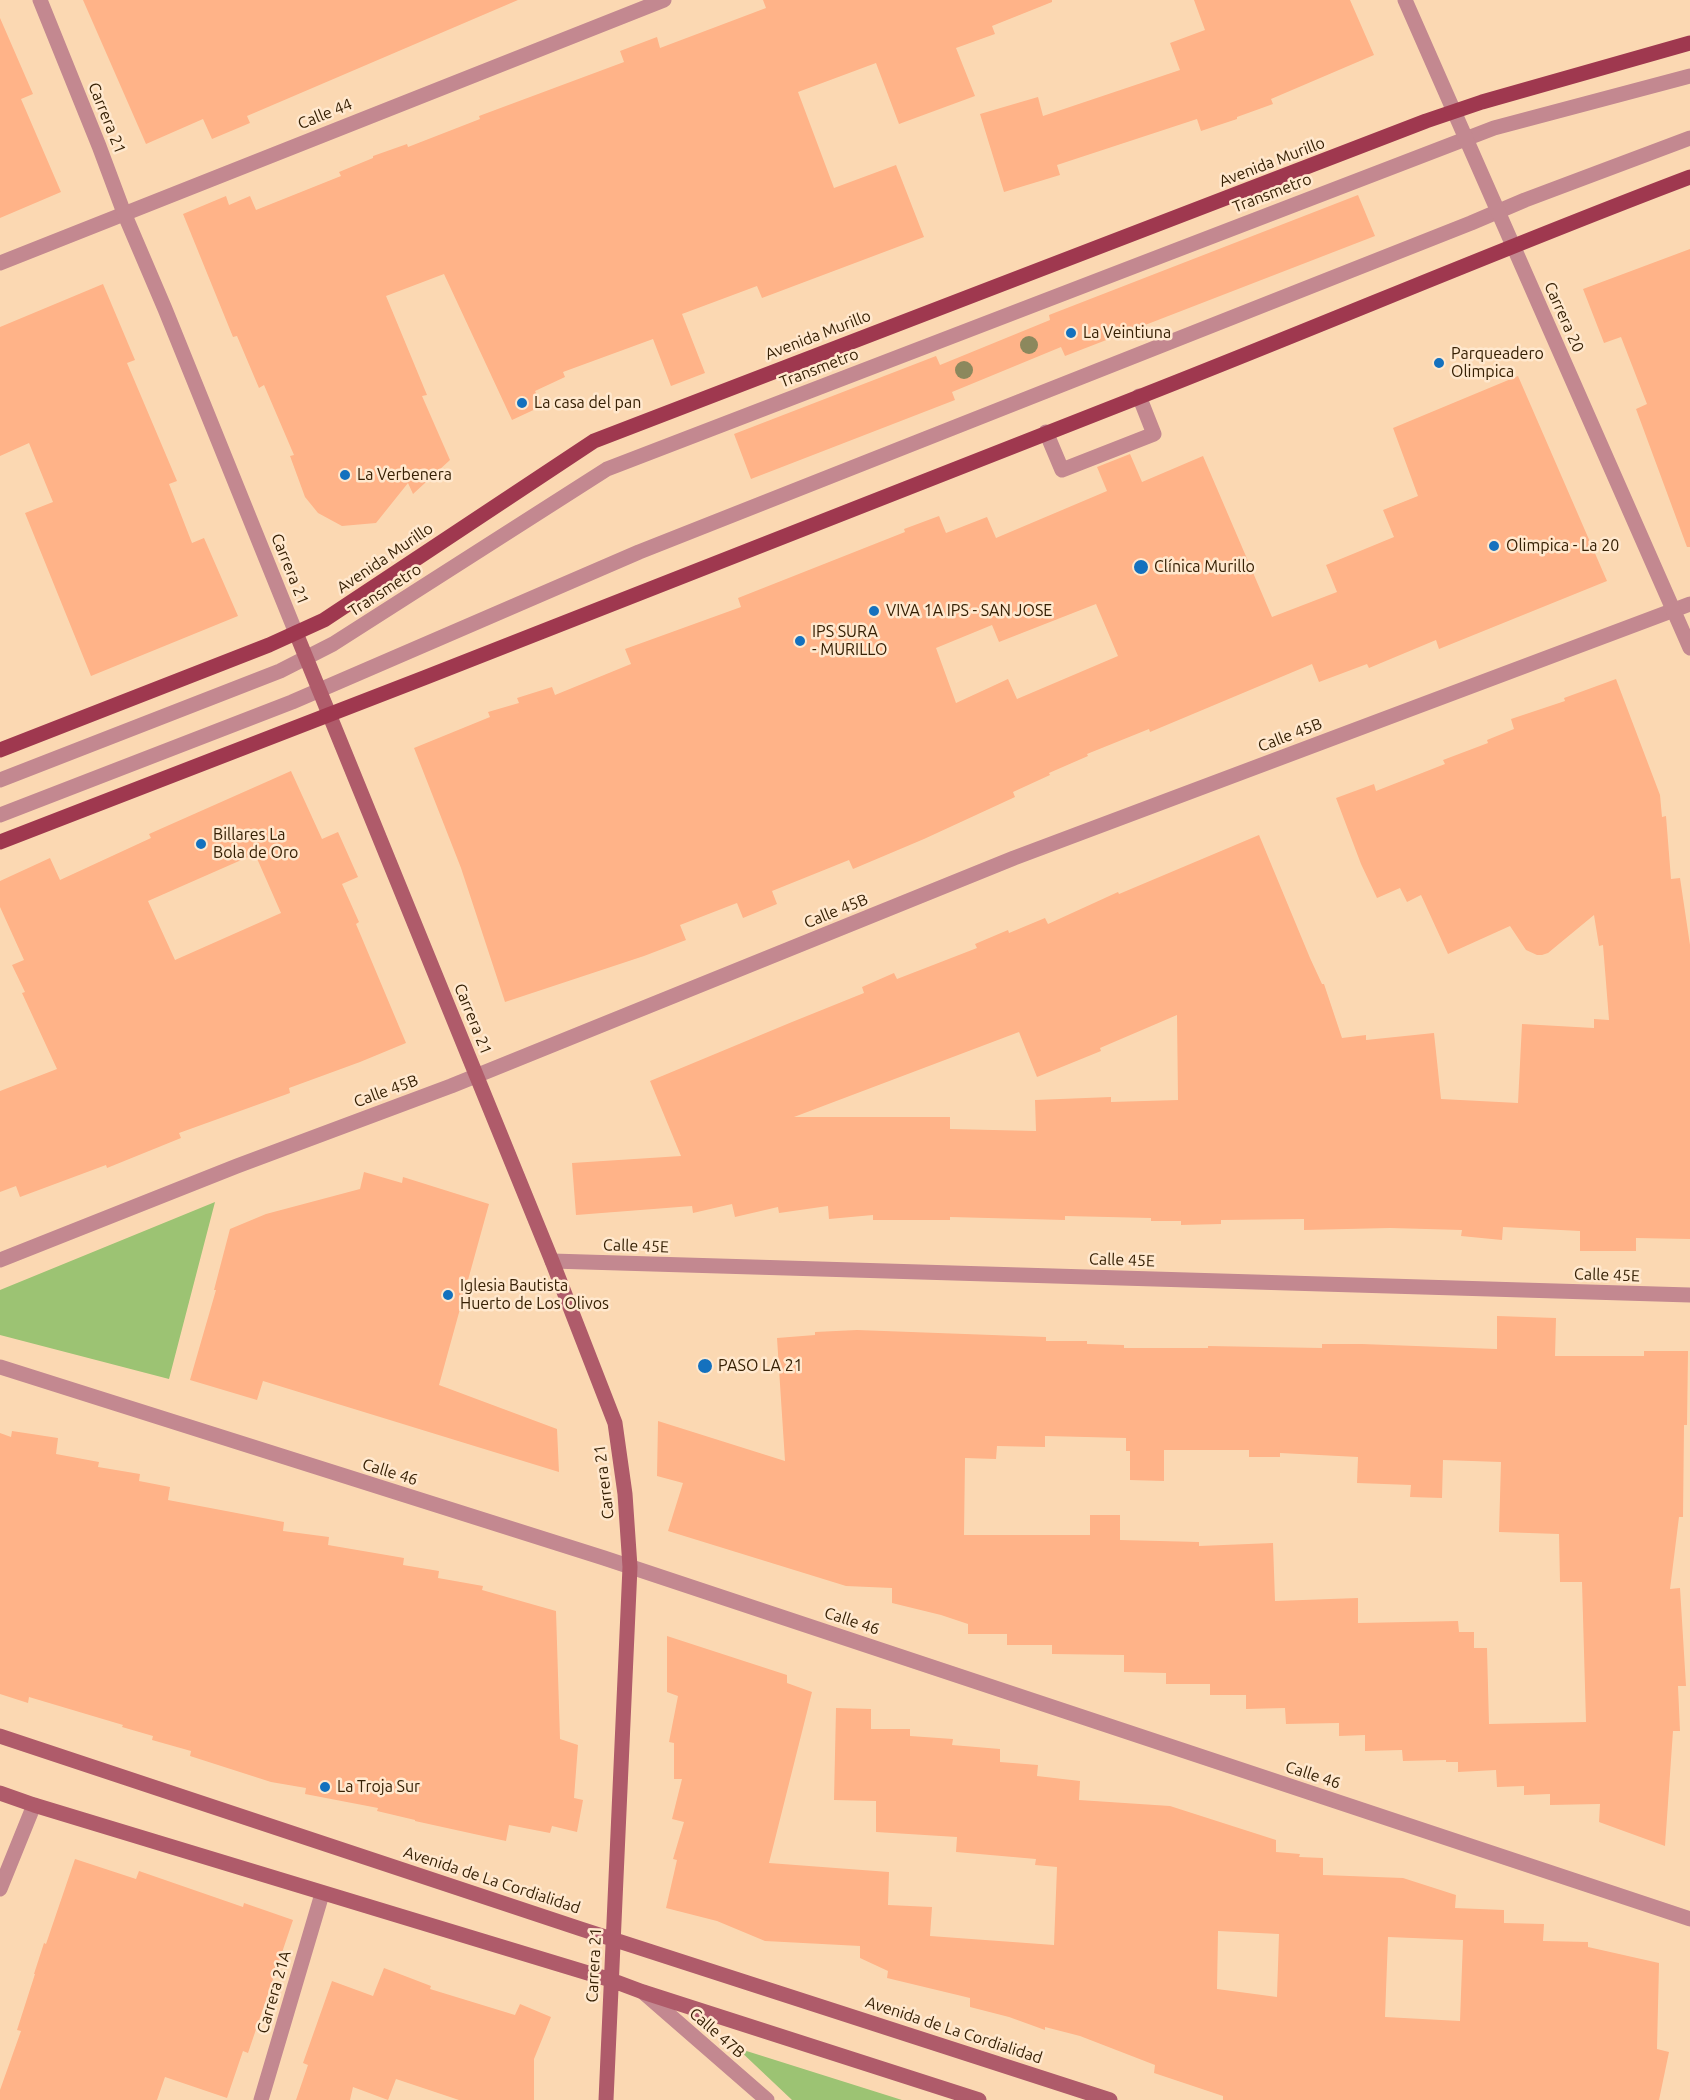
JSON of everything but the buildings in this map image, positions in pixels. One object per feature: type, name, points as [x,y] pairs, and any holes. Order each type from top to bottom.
[{"type":"main road","name":"Avenida Murillo","points":[[0,750],[269,645],[324,620],[594,441],[1454,111],[1690,43]]},
{"type":"main road","points":[[0,842],[330,715],[1690,177]]},
{"type":"main road","name":"Carrera 21","points":[[296,633],[477,1075],[615,1423],[625,1494],[630,1566],[606,2100]]},
{"type":"main road","name":"Avenida de La Cordialidad","points":[[0,1736],[1110,2100]]},
{"type":"main road","points":[[0,1793],[322,1894],[611,1980],[979,2100]]},
{"type":"street","name":"Carrera 21","points":[[40,0],[124,213],[296,633]]},
{"type":"street","name":"Calle 44","points":[[0,263],[664,0]]},
{"type":"street","name":"Carrera 20","points":[[1405,0],[1690,648]]},
{"type":"street","name":"Transmetro","points":[[0,780],[279,671],[306,658],[333,644],[606,469],[1494,128],[1690,76]]},
{"type":"street","points":[[0,815],[319,690],[639,552],[1498,211],[1690,138]]},
{"type":"street","points":[[1046,432],[1062,470],[1154,434],[1140,396]]},
{"type":"street","name":"Calle 45B","points":[[0,1260],[237,1166],[451,1086],[1014,858],[1690,604]]},
{"type":"street","name":"Calle 45E","points":[[552,1261],[1690,1295]]},
{"type":"street","name":"Calle 46","points":[[0,1366],[630,1566],[1690,1919]]},
{"type":"street","points":[[0,1889],[34,1805]]},
{"type":"street","name":"Carrera 21A","points":[[261,2100],[322,1894]]},
{"type":"street","name":"Calle 47B","points":[[643,1992],[767,2100]]},
{"type":"green space","points":[[215,1202],[169,1379],[0,1335],[0,1290]]},
{"type":"green space","points":[[737,2048],[902,2100],[792,2100]]},
{"type":"place","name":"La Veintiuna","points":[[1071,333]]},
{"type":"place","name":"Parqueadero Olimpica","points":[[1439,363]]},
{"type":"place","name":"La casa del pan","points":[[522,403]]},
{"type":"place","name":"La Verbenera","points":[[345,475]]},
{"type":"place","name":"Olimpica - La 20","points":[[1494,546]]},
{"type":"place","name":"Clínica Murillo","points":[[1141,567]]},
{"type":"place","name":"VIVA 1A IPS - SAN JOSE","points":[[874,611]]},
{"type":"place","name":"IPS SURA - MURILLO","points":[[800,641]]},
{"type":"place","name":"Billares La Bola de Oro","points":[[201,844]]},
{"type":"place","name":"Iglesia Bautista Huerto de Los Olivos","points":[[448,1295]]},
{"type":"place","name":"PASO LA 21","points":[[705,1366]]},
{"type":"place","name":"La Troja Sur","points":[[325,1787]]}]
